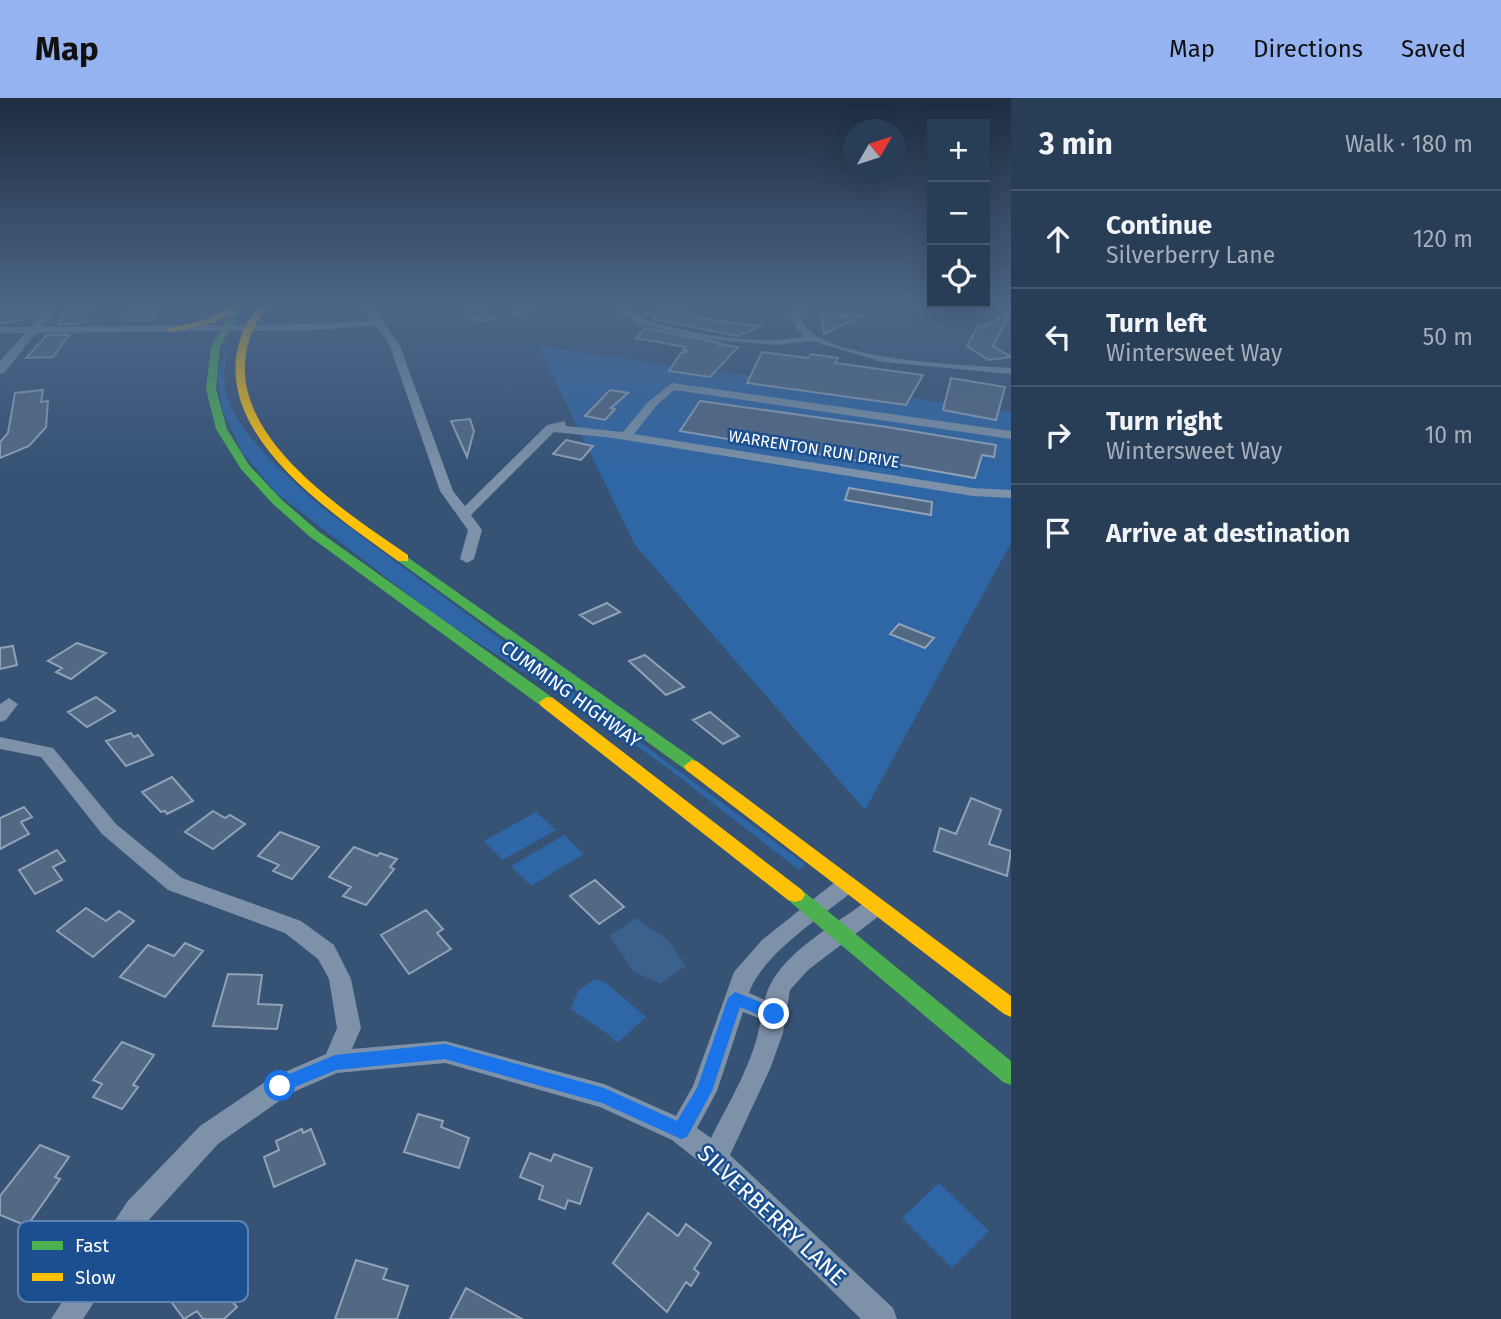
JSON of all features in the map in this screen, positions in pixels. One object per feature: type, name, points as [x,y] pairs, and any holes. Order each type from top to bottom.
[{"type":"highway","name":"CUMMING HIGHWAY","points":[[211,360],[208,374],[219,421],[240,462],[268,493],[356,566],[669,792],[1011,1074]]},
{"type":"highway","name":"CUMMING HIGHWAY","points":[[243,360],[241,377],[254,424],[275,452],[319,498],[652,736],[1011,1008]]},
{"type":"street","points":[[400,360],[447,491],[475,530],[467,559]]},
{"type":"street","points":[[922,360],[1011,371]]},
{"type":"street","points":[[619,435],[673,386],[1011,435]]},
{"type":"street","name":"WARRENTON RUN DRIVE","points":[[464,514],[551,428],[592,429],[973,492],[1011,494]]},
{"type":"street","points":[[0,743],[47,752],[108,829],[176,884],[293,927],[326,952],[340,979],[349,1028],[335,1062]]},
{"type":"street","points":[[681,1131],[704,1091],[742,979],[770,946],[847,884]]},
{"type":"street","points":[[715,1158],[758,1069],[779,986],[788,973],[875,906]]},
{"type":"street","points":[[735,998],[774,1014]]},
{"type":"street","name":"SILVERBERRY LANE","points":[[130,1221],[209,1135],[280,1086],[335,1062],[445,1052],[604,1096],[681,1131],[715,1158],[882,1319]]},
{"type":"street","name":"SILVERBERRY LANE","points":[[66,1319],[77,1302]]},
{"type":"shaded area","points":[[222,360],[226,360],[225,389],[239,421],[278,467],[319,505],[805,864],[799,870],[669,769],[601,721],[439,618],[276,493],[242,452],[222,409],[217,376]]},
{"type":"shaded area","points":[[545,360],[638,360],[1011,412],[1011,543],[865,810],[635,545]]},
{"type":"shaded area","points":[[536,812],[556,830],[503,860],[484,841]]},
{"type":"shaded area","points":[[564,835],[584,854],[531,886],[511,866]]},
{"type":"shaded area","points":[[635,918],[667,939],[686,966],[660,984],[633,971],[610,936]]},
{"type":"shaded area","points":[[594,979],[606,983],[646,1017],[617,1043],[571,1008],[578,991]]},
{"type":"shaded area","points":[[939,1183],[989,1231],[952,1268],[902,1218]]},
{"type":"building","points":[[676,360],[726,360],[710,377],[669,371]]},
{"type":"building","points":[[758,360],[837,360],[835,363],[923,375],[906,405],[747,383]]},
{"type":"building","points":[[951,378],[1005,387],[996,420],[943,410]]},
{"type":"building","points":[[43,390],[41,402],[48,401],[46,427],[29,446],[0,458],[0,442],[8,433],[15,393]]},
{"type":"building","points":[[610,390],[628,393],[611,408],[615,409],[605,420],[585,416]]},
{"type":"building","points":[[700,401],[996,445],[994,457],[982,455],[975,478],[680,431]]},
{"type":"building","points":[[470,419],[474,431],[467,457],[451,421]]},
{"type":"building","points":[[566,440],[593,446],[581,460],[553,454]]},
{"type":"building","points":[[849,488],[932,502],[931,515],[845,500]]},
{"type":"building","points":[[607,603],[620,612],[593,624],[580,615]]},
{"type":"building","points":[[899,624],[934,638],[925,648],[890,634]]},
{"type":"building","points":[[77,643],[106,653],[71,679],[56,672],[62,668],[48,661]]},
{"type":"building","points":[[13,646],[17,665],[0,669],[0,648]]},
{"type":"building","points":[[645,655],[684,687],[666,695],[629,661]]},
{"type":"building","points":[[96,697],[115,711],[87,727],[68,712]]},
{"type":"building","points":[[710,712],[739,736],[723,744],[693,720]]},
{"type":"building","points":[[131,733],[134,737],[138,735],[153,755],[126,766],[106,741]]},
{"type":"building","points":[[172,777],[193,801],[167,814],[165,811],[161,812],[142,792]]},
{"type":"building","points":[[971,798],[1001,810],[989,844],[1011,851],[1007,876],[934,851],[940,828],[956,834]]},
{"type":"building","points":[[24,807],[32,817],[21,822],[29,834],[0,849],[0,818]]},
{"type":"building","points":[[213,811],[225,818],[230,815],[245,824],[213,849],[185,832]]},
{"type":"building","points":[[280,832],[319,847],[292,879],[273,871],[279,865],[258,856]]},
{"type":"building","points":[[354,847],[377,856],[380,853],[397,859],[390,867],[394,869],[366,905],[343,896],[351,887],[329,877]]},
{"type":"building","points":[[57,850],[65,861],[53,867],[62,880],[35,894],[19,870]]},
{"type":"building","points":[[595,880],[624,907],[599,924],[570,896]]},
{"type":"building","points":[[86,908],[106,921],[119,911],[134,921],[93,957],[57,931]]},
{"type":"building","points":[[426,910],[443,929],[437,933],[451,949],[409,974],[381,935]]},
{"type":"building","points":[[185,943],[203,951],[165,997],[120,977],[148,945],[174,956]]},
{"type":"building","points":[[228,974],[262,975],[258,1004],[282,1005],[277,1029],[213,1026]]},
{"type":"building","points":[[122,1042],[154,1055],[133,1085],[138,1087],[122,1109],[93,1097],[102,1084],[93,1080]]},
{"type":"building","points":[[418,1114],[443,1121],[441,1127],[469,1138],[459,1168],[404,1152]]},
{"type":"building","points":[[302,1129],[303,1133],[311,1129],[325,1164],[274,1187],[264,1157],[279,1150],[276,1141]]},
{"type":"building","points":[[40,1145],[69,1157],[55,1177],[60,1179],[31,1221],[18,1222],[0,1215],[0,1196]]},
{"type":"building","points":[[530,1153],[551,1161],[554,1154],[592,1168],[580,1204],[568,1200],[565,1209],[539,1199],[543,1186],[520,1177]]},
{"type":"building","points":[[648,1213],[678,1236],[686,1224],[711,1243],[694,1269],[699,1273],[691,1286],[686,1282],[667,1312],[613,1263]]},
{"type":"building","points":[[356,1260],[387,1269],[383,1279],[408,1286],[397,1319],[335,1319]]},
{"type":"building","points":[[466,1288],[522,1319],[450,1319]]},
{"type":"building","points":[[171,1302],[233,1302],[237,1307],[224,1319],[203,1319],[197,1311],[184,1319]]},
{"type":"traffic: fast","points":[[214,360],[211,389],[222,429],[245,466],[277,502],[351,563],[547,702]]},
{"type":"traffic: fast","points":[[403,558],[692,766]]},
{"type":"traffic: fast","points":[[795,895],[1011,1075]]},
{"type":"traffic: slow","points":[[241,360],[241,381],[249,407],[262,433],[279,457],[320,498],[403,558]]},
{"type":"traffic: slow","points":[[547,702],[795,895]]},
{"type":"traffic: slow","points":[[692,766],[1011,1008]]},
{"type":"route","points":[[280,1086],[335,1062],[445,1052],[604,1096],[681,1131],[704,1091],[735,998],[774,1014]]}]
